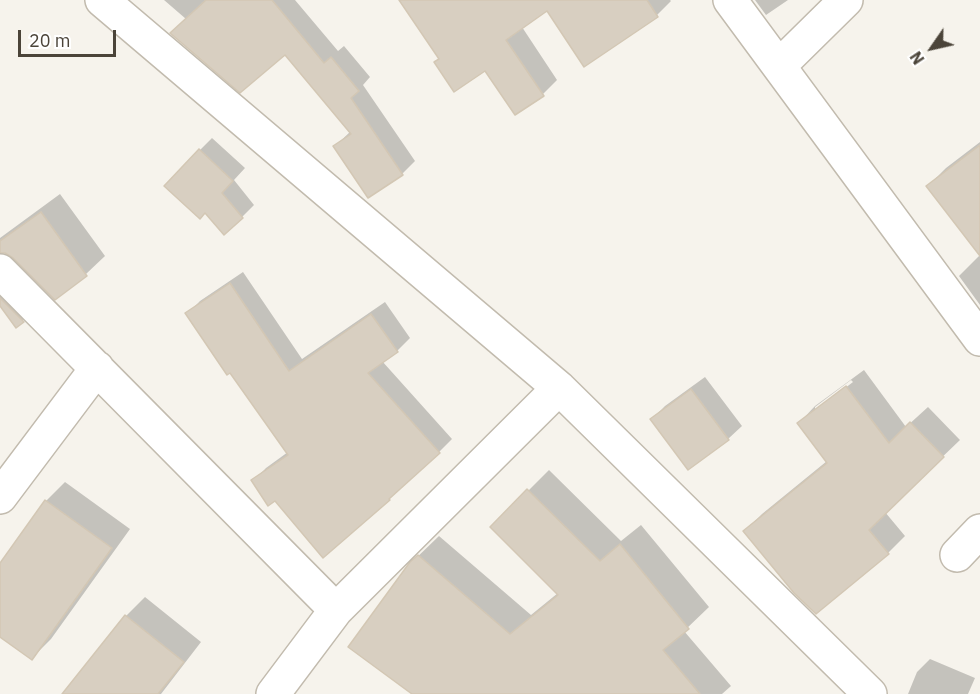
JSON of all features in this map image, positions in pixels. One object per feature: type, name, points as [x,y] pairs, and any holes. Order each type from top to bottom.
[{"type":"street","points":[[102,0],[560,388],[870,694]]},
{"type":"street","points":[[730,0],[980,339]]},
{"type":"street","points":[[779,66],[846,0]]},
{"type":"street","points":[[0,271],[336,610]]},
{"type":"street","points":[[0,497],[97,368]]},
{"type":"street","points":[[273,694],[336,610],[560,388]]},
{"type":"street","points":[[957,555],[980,531]]},
{"type":"building","points":[[206,0],[272,0],[324,63],[331,57],[359,91],[351,98],[403,175],[368,198],[333,146],[351,134],[285,55],[240,93],[170,33]]},
{"type":"building","points":[[399,0],[647,0],[658,17],[584,67],[547,11],[506,40],[544,96],[515,115],[485,71],[454,92],[434,62],[439,59]]},
{"type":"building","points":[[980,145],[980,256],[926,186]]},
{"type":"building","points":[[199,149],[233,181],[222,193],[243,218],[224,235],[205,213],[200,219],[164,186]]},
{"type":"building","points":[[41,212],[87,276],[55,300],[13,258],[0,253],[0,241]]},
{"type":"building","points":[[230,283],[289,371],[371,314],[398,352],[368,373],[440,453],[323,558],[275,501],[268,506],[251,480],[288,455],[230,373],[227,375],[185,313]]},
{"type":"building","points":[[0,298],[24,322],[16,328],[0,306]]},
{"type":"building","points":[[846,386],[889,443],[910,422],[944,457],[869,530],[889,554],[816,614],[794,593],[743,531],[827,463],[797,423]]},
{"type":"building","points":[[691,389],[729,440],[688,470],[650,419]]},
{"type":"building","points":[[527,489],[600,561],[620,544],[689,629],[663,650],[700,694],[412,694],[348,647],[410,562],[418,555],[510,634],[558,595],[490,527]]},
{"type":"building","points":[[45,500],[112,548],[32,660],[0,637],[0,563]]},
{"type":"building","points":[[125,615],[184,662],[158,694],[62,694]]}]
